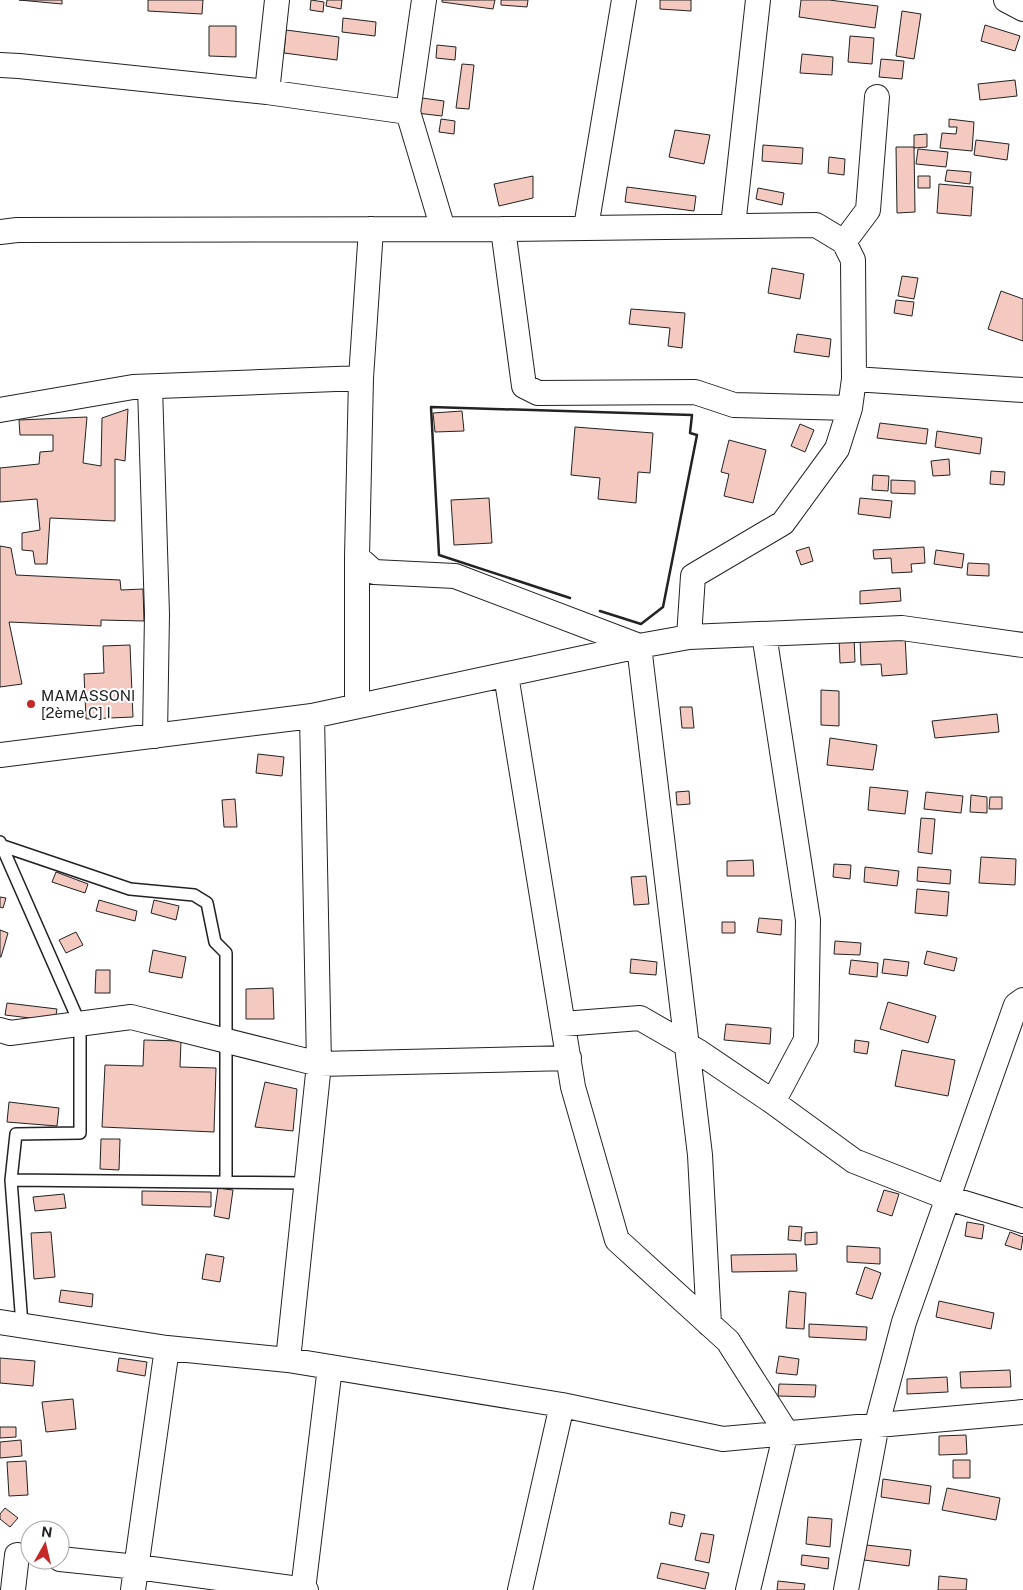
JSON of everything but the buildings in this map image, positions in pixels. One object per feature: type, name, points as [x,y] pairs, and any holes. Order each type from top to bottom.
[{"type":"street","points":[[267,92],[277,0]]},
{"type":"street","points":[[424,0],[408,112],[443,229]]},
{"type":"street","points":[[586,227],[624,0]]},
{"type":"street","points":[[733,226],[758,0]]},
{"type":"street","points":[[1006,0],[1023,9]]},
{"type":"street","points":[[0,66],[19,66],[267,92],[408,112]]},
{"type":"street","points":[[844,242],[868,210],[877,97]]},
{"type":"street","points":[[0,232],[17,230],[502,229],[816,225],[844,242],[853,260],[854,379],[850,408],[837,449],[783,523],[693,576],[689,637]]},
{"type":"street","points":[[357,706],[357,557],[361,378],[371,229]]},
{"type":"street","points":[[502,229],[524,386],[538,393],[695,392],[734,405],[850,408]]},
{"type":"street","points":[[0,410],[133,387],[361,378]]},
{"type":"street","points":[[854,379],[1023,390]]},
{"type":"street","points":[[150,387],[157,614],[155,736]]},
{"type":"street","points":[[357,557],[374,572],[455,576],[639,646]]},
{"type":"street","points":[[0,756],[312,716],[689,637],[902,628],[1023,645]]},
{"type":"street","points":[[764,634],[808,920],[806,1040],[773,1102]]},
{"type":"street","points":[[639,646],[700,1155],[709,1324]]},
{"type":"street","points":[[506,675],[573,1087],[618,1240],[728,1341],[786,1432],[748,1590]]},
{"type":"street","points":[[288,1360],[319,1064],[312,716]]},
{"type":"street","points":[[846,1590],[877,1424],[904,1322],[1016,1005],[1023,1000]]},
{"type":"street","points":[[0,1030],[10,1033],[130,1017],[319,1064],[569,1058]]},
{"type":"street","points":[[563,1024],[640,1018],[687,1045],[773,1102],[854,1161],[948,1198],[1023,1221]]},
{"type":"street","points":[[11,1323],[167,1348],[288,1360],[562,1405],[723,1439],[1023,1412]]},
{"type":"street","points":[[133,1590],[167,1348]]},
{"type":"street","points":[[70,1560],[137,1567],[304,1590],[330,1367]]},
{"type":"street","points":[[520,1590],[562,1405]]},
{"type":"street","points":[[13,1590],[16,1555]]},
{"type":"lane","points":[[1,844],[80,1024],[80,1133],[16,1134],[11,1180],[11,1323]]},
{"type":"lane","points":[[1,844],[130,889],[194,895],[207,903],[215,942],[226,953],[226,1182]]},
{"type":"lane","points":[[11,1180],[307,1183]]},
{"type":"wall","points":[[570,598],[439,555],[431,407],[692,415],[690,433],[697,435],[663,607],[641,624],[600,611]]},
{"type":"place","name":"MAMASSONI [2ème C] I","points":[[31,704]]}]
